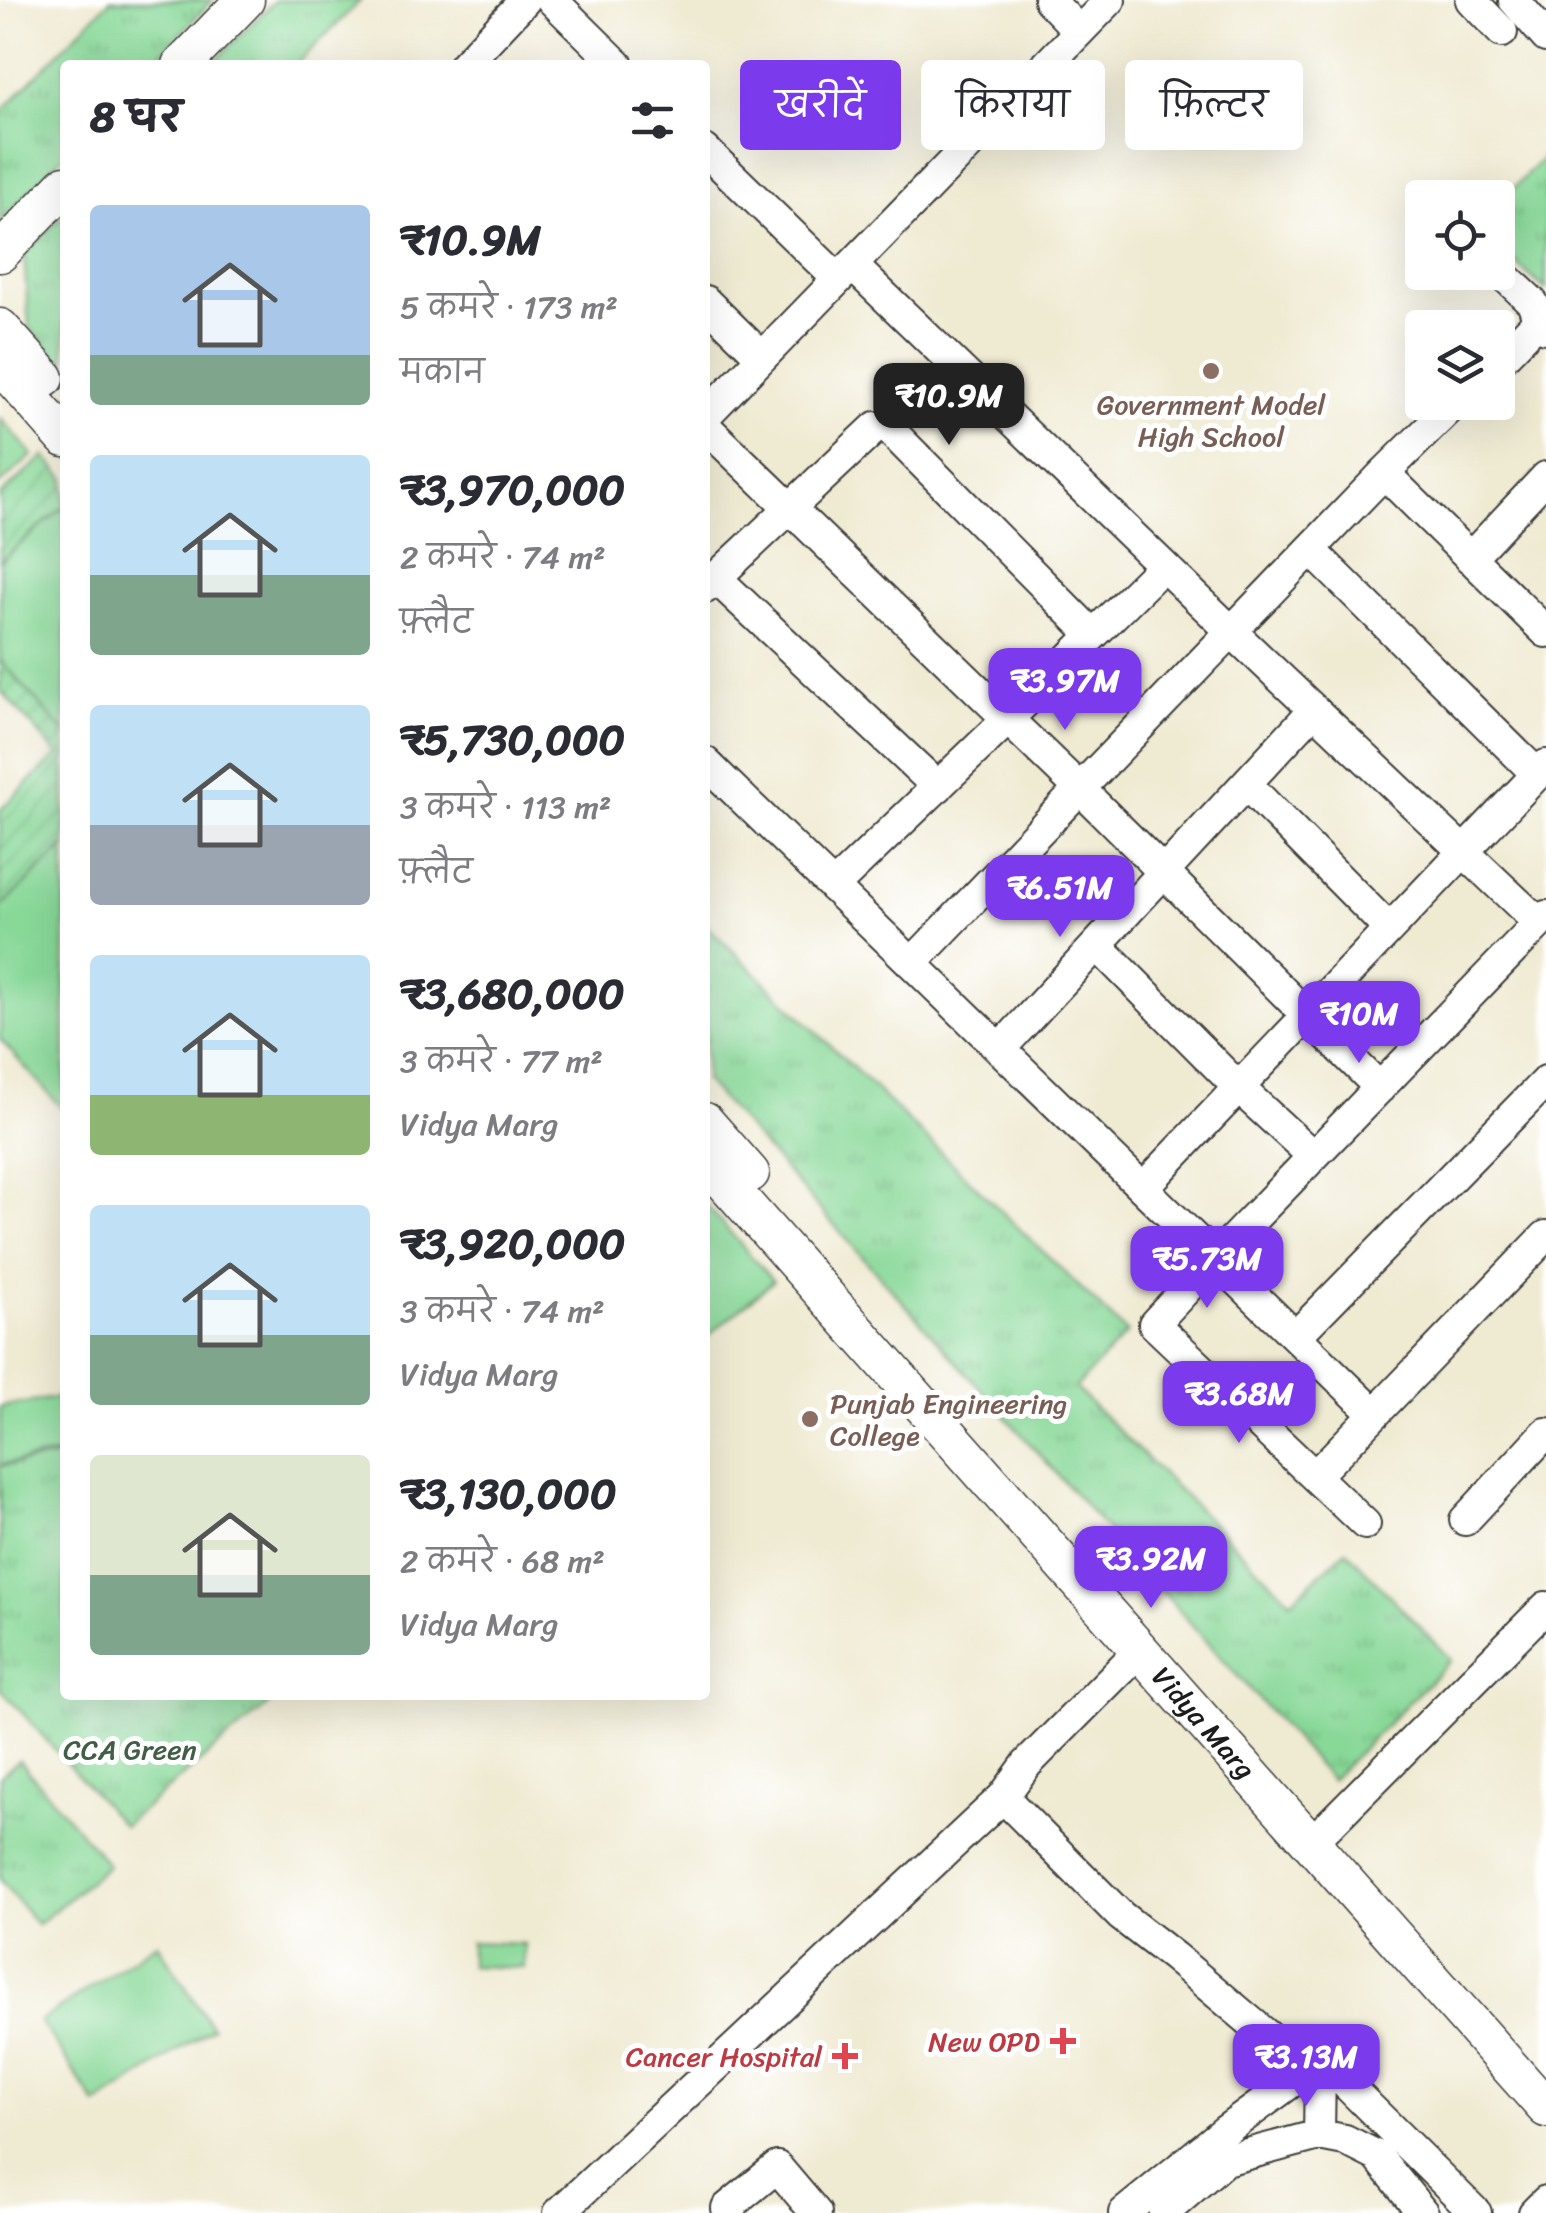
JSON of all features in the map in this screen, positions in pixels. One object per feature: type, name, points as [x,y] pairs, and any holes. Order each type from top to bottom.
[{"type":"main road","points":[[187,60],[244,0]]},
{"type":"main road","points":[[0,253],[60,191]]},
{"type":"main road","points":[[0,328],[60,395]]},
{"type":"main road","points":[[0,364],[60,432]]},
{"type":"main road","name":"Vidya Marg","points":[[710,1128],[1320,1834],[1546,2108]]},
{"type":"main road","name":"Vidya Marg","points":[[710,1166],[1140,1650],[1546,2070]]},
{"type":"street","points":[[470,60],[524,0]]},
{"type":"street","points":[[552,0],[613,60]]},
{"type":"street","points":[[1048,0],[1080,30]]},
{"type":"street","points":[[710,411],[1110,0]]},
{"type":"street","points":[[1470,0],[1502,32]]},
{"type":"street","points":[[1514,0],[1546,37]]},
{"type":"street","points":[[710,154],[845,272],[1462,850],[1543,920],[1154,1324],[1365,1524]]},
{"type":"street","points":[[1515,287],[1533,304],[1542,324],[1515,347]]},
{"type":"street","points":[[710,306],[762,357]]},
{"type":"street","points":[[912,964],[1438,420]]},
{"type":"street","points":[[938,787],[710,583],[876,427],[884,426],[1093,635]]},
{"type":"street","points":[[710,431],[1080,789],[1380,1088]]},
{"type":"street","points":[[1384,474],[1546,632]]},
{"type":"street","points":[[1470,558],[1546,476]]},
{"type":"street","points":[[1143,1188],[1541,770],[1311,550]]},
{"type":"street","points":[[834,887],[1163,566]]},
{"type":"street","points":[[1000,1049],[1314,710]]},
{"type":"street","points":[[710,767],[1375,1414]]},
{"type":"street","points":[[1246,784],[1388,930]]},
{"type":"street","points":[[1097,945],[1239,1088],[1313,1156]]},
{"type":"street","points":[[1296,1336],[1546,1081]]},
{"type":"street","points":[[1315,1476],[1546,1236]]},
{"type":"street","points":[[1465,1520],[1546,1433]]},
{"type":"street","points":[[1320,1834],[1546,1607]]},
{"type":"street","points":[[559,2213],[1003,1796],[1026,1764],[1140,1650]]},
{"type":"street","points":[[1003,1796],[1122,1916],[1314,2069],[1344,2082],[1476,2213]]},
{"type":"street","points":[[1314,2069],[1318,2135]]},
{"type":"street","points":[[1124,2213],[1225,2145],[1314,2069]]},
{"type":"street","points":[[1164,2213],[1225,2145],[1318,2135],[1345,2140],[1378,2156],[1423,2213]]},
{"type":"street","points":[[732,2213],[727,2208],[776,2167],[816,2213]]},
{"type":"street","points":[[1534,2213],[1546,2201]]},
{"type":"green space","points":[[110,0],[213,0],[155,60],[60,60],[60,159],[0,222],[0,113]]},
{"type":"green space","points":[[275,0],[361,0],[301,60],[216,60]]},
{"type":"green space","points":[[1546,155],[1546,290],[1515,263],[1515,187]]},
{"type":"green space","points":[[60,218],[60,361],[29,327],[24,254]]},
{"type":"green space","points":[[0,418],[33,455],[0,484]]},
{"type":"green space","points":[[45,456],[60,473],[60,510],[0,561],[0,495]]},
{"type":"green space","points":[[60,510],[60,727],[0,660],[0,561]]},
{"type":"green space","points":[[0,660],[60,727],[60,851],[0,908],[0,810],[58,755],[0,690]]},
{"type":"green space","points":[[60,851],[60,1106],[0,1039],[0,908]]},
{"type":"green space","points":[[710,929],[1127,1333],[1075,1388],[1291,1601],[1346,1550],[1451,1660],[1331,1780],[710,1087]]},
{"type":"green space","points":[[710,1210],[773,1281],[710,1334]]},
{"type":"green space","points":[[60,1397],[60,1454],[0,1465],[0,1407]]},
{"type":"green space","name":"CCA Green","points":[[60,1457],[60,1700],[274,1700],[123,1826],[0,1688],[0,1466]]},
{"type":"green space","points":[[19,1760],[108,1865],[37,1925],[0,1880],[0,1776]]},
{"type":"green space","points":[[470,1942],[524,1944],[524,1968],[470,1966]]},
{"type":"green space","points":[[157,1943],[212,2028],[96,2105],[40,2021]]},
{"type":"place","name":"Government Model High School","points":[[1211,371]]},
{"type":"place","name":"Punjab Engineering College","points":[[810,1419]]},
{"type":"place","name":"New OPD","points":[[1063,2041]]},
{"type":"place","name":"Cancer Hospital","points":[[845,2056]]}]
